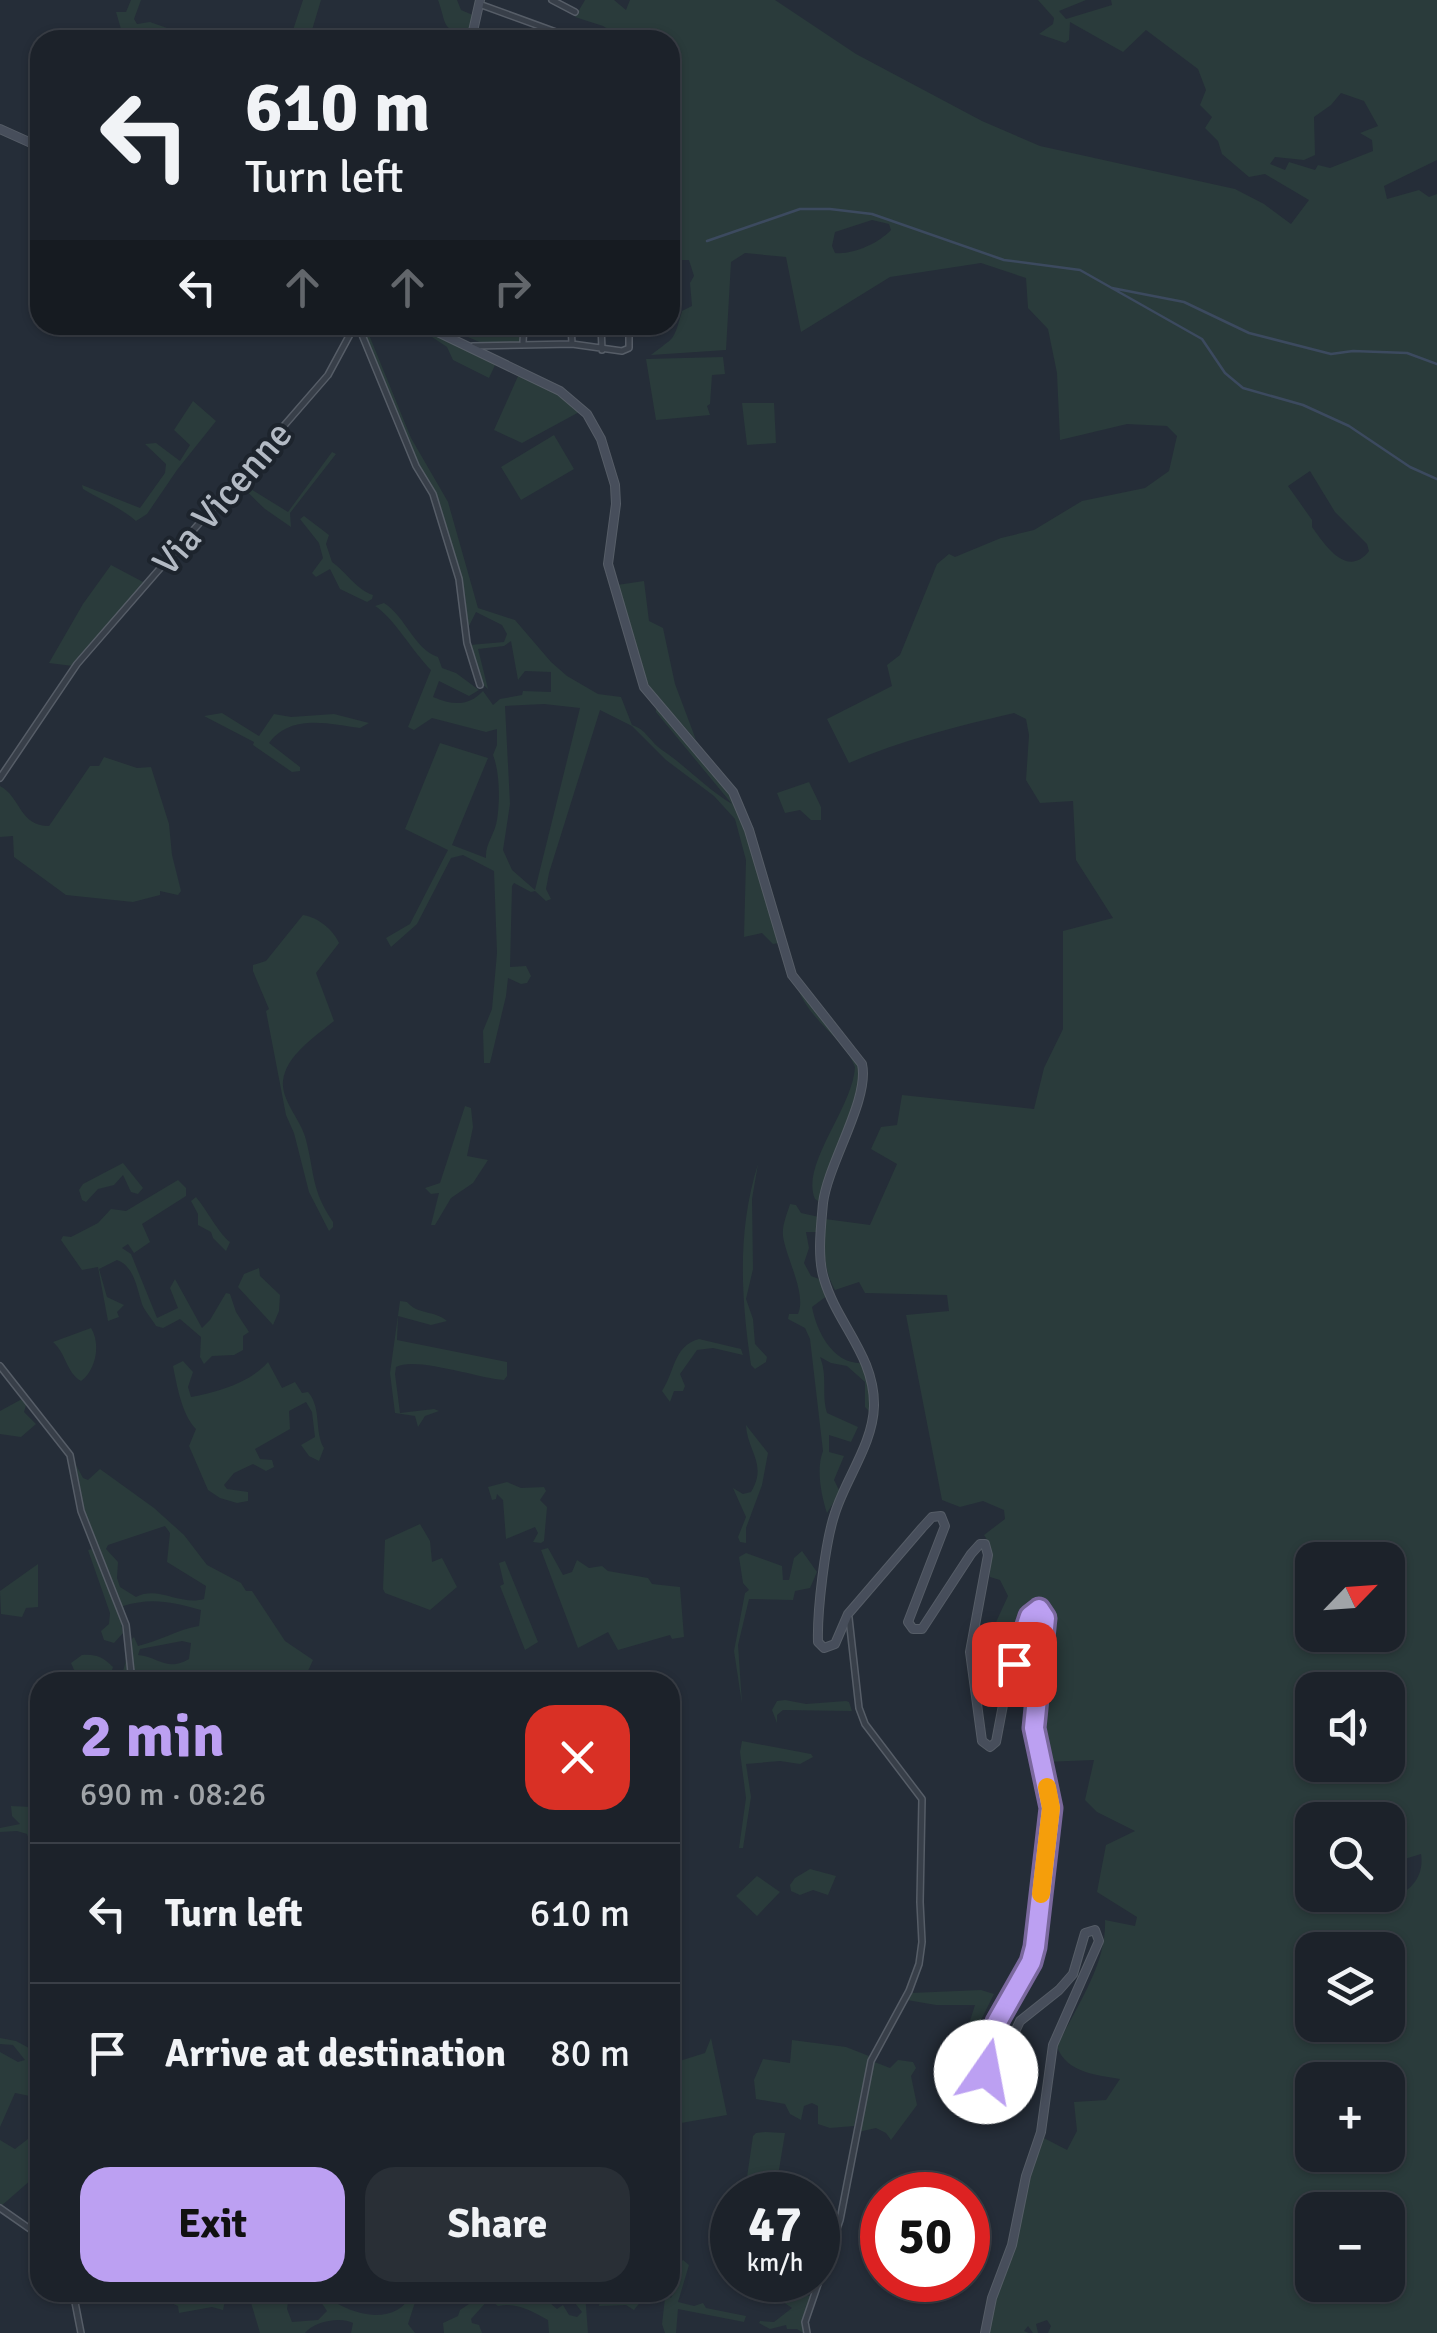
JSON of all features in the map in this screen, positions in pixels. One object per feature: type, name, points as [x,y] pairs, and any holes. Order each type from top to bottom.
[{"type":"main road","points":[[475,30],[480,2]]},
{"type":"main road","points":[[0,129],[30,143]]},
{"type":"main road","points":[[443,335],[560,392],[582,407],[597,431],[616,496],[608,564],[644,687],[733,792],[750,830],[792,975],[862,1064],[860,1092],[826,1190],[821,1257],[828,1291],[866,1362],[874,1406],[869,1434],[832,1524],[820,1645],[827,1648],[835,1644],[848,1614],[932,1517],[940,1516],[944,1526],[909,1615],[913,1629],[922,1628],[971,1554],[985,1544],[988,1552],[970,1664],[982,1741],[990,1747],[996,1742],[1006,1689],[1030,1616],[1037,1609],[1045,1618],[1034,1728],[1051,1808],[1035,1947],[1031,1962],[997,2022],[984,2067],[986,2072],[997,2070],[1020,2021],[1059,1990],[1072,1974],[1084,1933],[1095,1930],[1100,1941],[1054,2046],[1041,2132],[984,2333]]},
{"type":"street","points":[[552,0],[575,12]]},
{"type":"street","points":[[480,2],[551,30]]},
{"type":"street","name":"Via Vicenne","points":[[0,778],[76,665],[328,375],[351,335]]},
{"type":"street","points":[[361,335],[438,510],[459,579],[467,642],[480,686]]},
{"type":"street","points":[[523,335],[523,343]]},
{"type":"street","points":[[572,335],[572,344]]},
{"type":"street","points":[[601,335],[602,350]]},
{"type":"street","points":[[465,346],[572,344],[616,352],[628,348],[629,335]]},
{"type":"street","points":[[0,1366],[70,1455],[82,1511],[126,1626],[131,1672]]},
{"type":"street","points":[[807,2333],[805,2322],[840,2220],[871,2060],[910,1991],[920,1964],[922,1942],[922,1799],[864,1724],[848,1614]]},
{"type":"street","points":[[0,2208],[30,2226]]},
{"type":"street","points":[[75,2302],[82,2333]]},
{"type":"shaded area","points":[[131,0],[141,0],[134,19],[137,24],[150,22],[173,30],[121,29],[116,12],[126,12]]},
{"type":"shaded area","points":[[303,0],[321,0],[312,30],[293,30]]},
{"type":"shaded area","points":[[438,0],[457,0],[461,10],[475,16],[472,30],[452,30],[444,20]]},
{"type":"shaded area","points":[[585,0],[614,0],[626,10],[630,0],[775,0],[856,54],[982,121],[1040,146],[1235,189],[1291,224],[1309,200],[1265,174],[1249,177],[1222,154],[1218,141],[1205,128],[1212,117],[1200,105],[1206,90],[1198,69],[1146,30],[1123,52],[1070,22],[1069,40],[1065,43],[1039,34],[1053,24],[1054,18],[1038,0],[1086,0],[1059,11],[1066,19],[1112,5],[1111,0],[1437,0],[1437,160],[1384,186],[1387,199],[1419,190],[1429,197],[1437,194],[1437,2333],[1048,2333],[1051,2326],[1047,2320],[1036,2324],[1038,2333],[1028,2326],[1024,2331],[1029,2333],[986,2333],[1042,2137],[1067,2150],[1077,2131],[1074,2102],[1106,2100],[1120,2079],[1075,2067],[1057,2047],[1095,1970],[1105,1920],[1135,1926],[1137,1917],[1097,1892],[1106,1845],[1135,1831],[1097,1812],[1085,1800],[1094,1760],[1044,1762],[1038,1712],[976,1651],[986,1644],[1008,1596],[1000,1580],[990,1577],[990,1544],[984,1535],[1005,1519],[1004,1510],[983,1501],[960,1507],[942,1500],[906,1315],[949,1311],[947,1295],[865,1293],[859,1282],[835,1290],[826,1264],[825,1219],[870,1225],[897,1164],[871,1149],[881,1127],[897,1125],[902,1095],[1034,1109],[1044,1068],[1063,1029],[1063,931],[1113,918],[1076,860],[1073,801],[1040,803],[1026,780],[1026,719],[1014,713],[972,723],[910,740],[849,763],[827,719],[892,686],[887,665],[900,655],[937,564],[949,554],[955,557],[1001,538],[1034,530],[1082,501],[1145,488],[1169,471],[1177,436],[1167,426],[1127,424],[1060,440],[1057,373],[1048,329],[1028,308],[1026,278],[981,263],[890,277],[801,332],[786,257],[745,253],[731,262],[726,350],[651,355],[674,335],[680,335],[682,311],[692,306],[690,283],[694,276],[689,260],[680,260],[680,30],[609,30],[575,17]],"holes":[[[1341,93],[1364,101],[1378,126],[1360,133],[1372,140],[1373,151],[1330,168],[1318,165],[1315,170],[1289,162],[1285,170],[1270,164],[1275,157],[1304,160],[1315,155],[1314,117]],[[872,220],[889,224],[891,230],[857,250],[835,253],[835,232]],[[1310,471],[1335,512],[1367,544],[1369,551],[1361,559],[1353,562],[1337,556],[1312,527],[1312,520],[1288,486]]]},
{"type":"shaded area","points":[[365,335],[369,335],[411,438],[448,502],[478,608],[515,620],[567,676],[598,694],[621,697],[632,725],[732,804],[656,712],[656,707],[727,788],[742,814],[779,943],[773,944],[762,933],[744,937],[746,860],[735,819],[632,726],[600,710],[549,873],[546,889],[551,899],[546,901],[535,891],[514,883],[512,886],[510,967],[526,966],[531,976],[521,984],[508,978],[490,1063],[484,1063],[483,1031],[492,1009],[497,953],[494,871],[463,855],[451,858],[417,924],[391,947],[386,938],[410,924],[448,850],[405,829],[440,743],[488,758],[452,845],[486,858],[498,812],[493,755],[497,729],[486,732],[432,718],[414,730],[408,727],[431,670],[375,606],[384,603],[392,609],[423,647],[438,657],[442,668],[479,690],[469,696],[439,681],[433,697],[440,700],[466,702],[483,691],[493,705],[500,699],[522,695],[523,691],[551,692],[551,672],[525,671],[518,680],[511,641],[504,646],[478,649],[488,689],[481,683],[470,645],[504,642],[507,634],[502,625],[476,612],[468,628],[465,594],[440,504],[417,463]],"holes":[[[544,704],[580,708],[535,890],[512,870],[503,850],[510,804],[505,706]]]},
{"type":"shaded area","points":[[429,335],[496,363],[489,378],[453,360],[447,347]]},
{"type":"shaded area","points":[[464,335],[522,335],[522,342],[484,344]]},
{"type":"shaded area","points":[[723,357],[725,374],[712,375],[707,406],[710,415],[656,420],[646,359]]},
{"type":"shaded area","points":[[519,374],[563,395],[581,411],[522,443],[494,430]]},
{"type":"shaded area","points":[[193,401],[216,421],[147,514],[136,521],[83,489],[82,485],[140,508],[165,473],[166,464],[145,444],[156,443],[180,461],[190,445],[174,430]]},
{"type":"shaded area","points":[[742,403],[774,403],[776,443],[747,445]]},
{"type":"shaded area","points":[[554,435],[574,469],[521,500],[501,467]]},
{"type":"shaded area","points":[[332,452],[336,454],[290,513],[291,527],[240,485],[288,512]]},
{"type":"shaded area","points":[[304,516],[329,535],[326,544],[332,562],[373,595],[372,599],[367,602],[340,589],[330,569],[316,577],[312,573],[323,558],[319,543],[300,519]]},
{"type":"shaded area","points":[[111,565],[145,583],[73,666],[49,663],[83,604]]},
{"type":"shaded area","points":[[644,581],[649,621],[663,628],[675,684],[696,740],[643,675],[617,585]]},
{"type":"shaded area","points":[[222,713],[259,736],[274,714],[334,714],[369,723],[360,728],[324,723],[288,727],[269,743],[300,767],[300,771],[292,772],[254,742],[204,716]]},
{"type":"shaded area","points":[[104,757],[137,768],[151,767],[169,824],[181,891],[178,895],[160,891],[160,895],[133,902],[66,895],[14,857],[13,836],[0,837],[0,786],[32,821],[49,826],[90,766],[99,766]]},
{"type":"shaded area","points":[[809,782],[821,807],[821,820],[811,820],[800,810],[785,813],[777,793]]},
{"type":"shaded area","points":[[303,915],[324,924],[339,943],[316,973],[334,1021],[296,1055],[285,1072],[283,1088],[304,1133],[317,1191],[333,1222],[329,1231],[309,1192],[286,1115],[266,1011],[269,1009],[253,971],[253,965],[266,961]]},
{"type":"shaded area","points":[[797,987],[860,1061],[862,1081],[826,1176],[821,1203],[815,1199],[812,1185],[815,1170],[846,1100],[855,1067]]},
{"type":"shaded area","points":[[465,1106],[471,1108],[473,1127],[467,1156],[488,1160],[473,1183],[451,1198],[435,1225],[431,1225],[439,1193],[431,1194],[425,1188],[440,1183]]},
{"type":"shaded area","points":[[123,1163],[143,1188],[138,1194],[131,1192],[123,1175],[114,1185],[98,1189],[86,1202],[82,1200],[79,1190],[83,1184]]},
{"type":"shaded area","points":[[758,1164],[752,1199],[753,1269],[746,1299],[755,1344],[767,1357],[755,1369],[748,1340],[743,1264],[747,1214]]},
{"type":"shaded area","points":[[178,1180],[186,1188],[186,1196],[142,1224],[150,1242],[134,1253],[128,1244],[122,1248],[131,1254],[157,1318],[178,1308],[170,1288],[175,1279],[202,1328],[226,1293],[230,1294],[249,1332],[243,1336],[243,1350],[234,1355],[212,1356],[204,1364],[200,1357],[201,1337],[180,1319],[163,1328],[156,1326],[143,1306],[131,1272],[117,1260],[99,1269],[107,1297],[124,1305],[117,1312],[119,1317],[108,1321],[98,1267],[82,1270],[61,1240],[98,1223],[111,1209],[126,1211]]},
{"type":"shaded area","points":[[196,1197],[230,1242],[226,1251],[211,1232],[198,1225],[198,1214],[191,1201]]},
{"type":"shaded area","points":[[790,1204],[796,1205],[801,1213],[819,1217],[820,1232],[806,1232],[809,1248],[804,1263],[811,1276],[822,1280],[828,1295],[812,1307],[814,1317],[836,1353],[854,1363],[865,1363],[872,1401],[870,1412],[865,1407],[865,1382],[847,1366],[820,1357],[827,1413],[858,1427],[851,1442],[829,1435],[829,1452],[844,1456],[834,1480],[840,1492],[827,1513],[820,1482],[823,1451],[810,1339],[805,1328],[788,1319],[789,1314],[798,1314],[800,1306],[783,1236]]},
{"type":"shaded area","points":[[259,1268],[260,1276],[280,1295],[273,1325],[238,1287],[244,1274]]},
{"type":"shaded area","points":[[400,1301],[447,1321],[431,1325],[398,1316],[397,1340],[507,1362],[507,1376],[504,1380],[405,1364],[396,1367],[395,1374],[400,1413],[439,1411],[425,1416],[418,1427],[415,1416],[395,1413],[390,1373]]},
{"type":"shaded area","points":[[91,1328],[96,1341],[95,1356],[81,1381],[53,1342]]},
{"type":"shaded area","points":[[699,1339],[741,1349],[743,1355],[713,1348],[697,1350],[680,1374],[683,1391],[674,1391],[670,1402],[662,1391],[676,1360],[684,1347]]},
{"type":"shaded area","points":[[183,1361],[193,1372],[188,1387],[191,1397],[243,1381],[268,1362],[282,1388],[295,1382],[302,1393],[308,1392],[312,1398],[324,1448],[319,1461],[301,1445],[315,1437],[312,1412],[306,1402],[289,1411],[290,1429],[255,1449],[260,1459],[272,1460],[274,1467],[266,1471],[253,1464],[234,1473],[224,1485],[248,1492],[248,1501],[237,1503],[208,1490],[189,1446],[196,1429],[184,1408],[173,1366]]},
{"type":"shaded area","points":[[22,1399],[26,1405],[24,1412],[36,1424],[21,1437],[0,1434],[0,1411]]},
{"type":"shaded area","points":[[746,1425],[768,1453],[762,1485],[746,1528],[746,1543],[738,1537],[746,1517],[733,1488],[743,1494],[751,1492],[758,1473]]},
{"type":"shaded area","points":[[76,1465],[88,1480],[100,1469],[154,1508],[184,1535],[207,1565],[241,1583],[246,1591],[252,1591],[285,1641],[313,1660],[308,1672],[123,1672],[134,1637],[138,1646],[199,1626],[201,1610],[143,1602],[123,1606],[127,1619],[85,1515]],"holes":[[[165,1526],[170,1533],[167,1562],[206,1586],[204,1599],[186,1600],[153,1593],[136,1597],[120,1587],[118,1562],[106,1549],[108,1545]],[[182,1641],[191,1643],[189,1659],[181,1663],[169,1664],[138,1655],[140,1649]]]},
{"type":"shaded area","points":[[507,1482],[521,1488],[544,1487],[546,1491],[540,1500],[547,1507],[541,1543],[533,1542],[538,1533],[535,1527],[506,1539],[503,1500],[497,1494],[492,1500],[488,1487]]},
{"type":"shaded area","points":[[420,1524],[430,1541],[432,1562],[442,1558],[457,1587],[430,1610],[383,1589],[385,1540]]},
{"type":"shaded area","points":[[548,1548],[563,1575],[572,1572],[577,1560],[589,1568],[602,1566],[608,1571],[648,1578],[652,1584],[680,1587],[684,1637],[672,1639],[670,1635],[618,1650],[608,1632],[578,1648],[541,1550]]},
{"type":"shaded area","points":[[92,1549],[120,1616],[123,1633],[114,1643],[104,1640],[101,1631],[109,1624],[110,1613],[88,1550]]},
{"type":"shaded area","points":[[802,1551],[817,1572],[810,1588],[795,1591],[793,1600],[749,1599],[738,1645],[742,1704],[734,1651],[745,1593],[749,1590],[743,1583],[739,1557],[746,1553],[782,1566],[783,1580],[789,1580],[794,1558]]},
{"type":"shaded area","points":[[505,1561],[538,1642],[525,1650],[500,1586],[504,1584],[499,1563]]},
{"type":"shaded area","points":[[38,1564],[38,1607],[26,1608],[22,1617],[1,1614],[0,1591]]},
{"type":"shaded area","points":[[82,1655],[95,1656],[113,1667],[112,1672],[75,1672],[71,1663]]},
{"type":"shaded area","points":[[777,1701],[806,1704],[846,1701],[852,1711],[783,1710],[777,1715],[777,1723],[772,1710]]},
{"type":"shaded area","points":[[742,1741],[813,1757],[800,1764],[746,1764],[751,1797],[743,1848],[739,1848],[746,1798]]},
{"type":"shaded area","points":[[11,1806],[30,1807],[30,1843],[27,1834],[0,1832],[0,1828],[20,1824],[12,1816]]},
{"type":"shaded area","points":[[810,1869],[836,1876],[828,1895],[813,1890],[800,1895],[791,1891],[795,1878]]},
{"type":"shaded area","points":[[757,1876],[780,1892],[757,1916],[736,1896]]},
{"type":"shaded area","points":[[981,1990],[994,1994],[973,2036],[967,2030],[975,2005],[907,2000],[911,1993]]},
{"type":"shaded area","points":[[0,2038],[30,2048],[30,2096],[15,2093],[0,2127],[0,2052],[18,2062],[25,2060],[13,2045],[0,2044]]},
{"type":"shaded area","points":[[711,2038],[727,2115],[681,2123],[680,2061],[705,2053]]},
{"type":"shaded area","points":[[792,2040],[846,2047],[869,2056],[854,2126],[830,2128],[818,2124],[818,2106],[812,2103],[804,2106],[801,2120],[790,2114],[785,2104],[756,2099],[754,2080],[763,2059],[790,2063]]},
{"type":"shaded area","points":[[898,2060],[913,2062],[916,2068],[911,2076],[917,2105],[891,2140],[876,2128],[858,2132],[872,2061],[890,2068]]},
{"type":"shaded area","points":[[756,2133],[785,2133],[779,2172],[748,2172]]},
{"type":"shaded area","points":[[30,2137],[30,2181],[0,2207],[0,2140],[15,2149]]},
{"type":"shaded area","points":[[683,2260],[689,2265],[680,2295],[682,2271]]},
{"type":"shaded area","points":[[169,2302],[225,2302],[223,2310],[212,2307],[179,2313],[178,2306]]},
{"type":"shaded area","points":[[251,2302],[288,2302],[292,2322],[318,2320],[327,2311],[321,2302],[335,2302],[357,2312],[379,2315],[415,2302],[408,2324],[415,2333],[351,2333],[353,2323],[334,2320],[305,2333],[260,2333]]},
{"type":"shaded area","points":[[486,2302],[471,2319],[482,2333],[444,2333],[443,2323],[458,2316],[469,2304]]},
{"type":"shaded area","points":[[493,2302],[550,2302],[557,2309],[563,2305],[569,2315],[577,2317],[582,2312],[575,2302],[586,2302],[588,2333],[549,2333],[548,2320],[518,2306],[498,2306]]},
{"type":"shaded area","points":[[600,2302],[641,2302],[634,2310],[626,2305],[599,2306]]},
{"type":"shaded area","points":[[665,2302],[694,2306],[703,2303],[706,2308],[746,2316],[744,2322],[678,2309],[676,2333],[665,2333]]},
{"type":"shaded area","points":[[783,2302],[810,2302],[803,2333],[787,2329],[786,2325],[770,2329],[759,2323],[774,2322],[792,2308]]},
{"type":"waterway","points":[[707,241],[800,209],[830,209],[872,214],[1004,260],[1080,270],[1202,339],[1225,373],[1243,388],[1303,405],[1349,426],[1410,467],[1437,479]]},
{"type":"waterway","points":[[1112,288],[1184,302],[1249,333],[1331,354],[1407,353],[1437,364]]},
{"type":"slow traffic","points":[[1041,1894],[1051,1808],[1047,1787]]},
{"type":"route","points":[[986,2072],[984,2067],[997,2022],[1031,1962],[1048,1840],[1051,1808],[1034,1728],[1045,1618],[1039,1609],[1030,1616],[1014,1664]]}]
